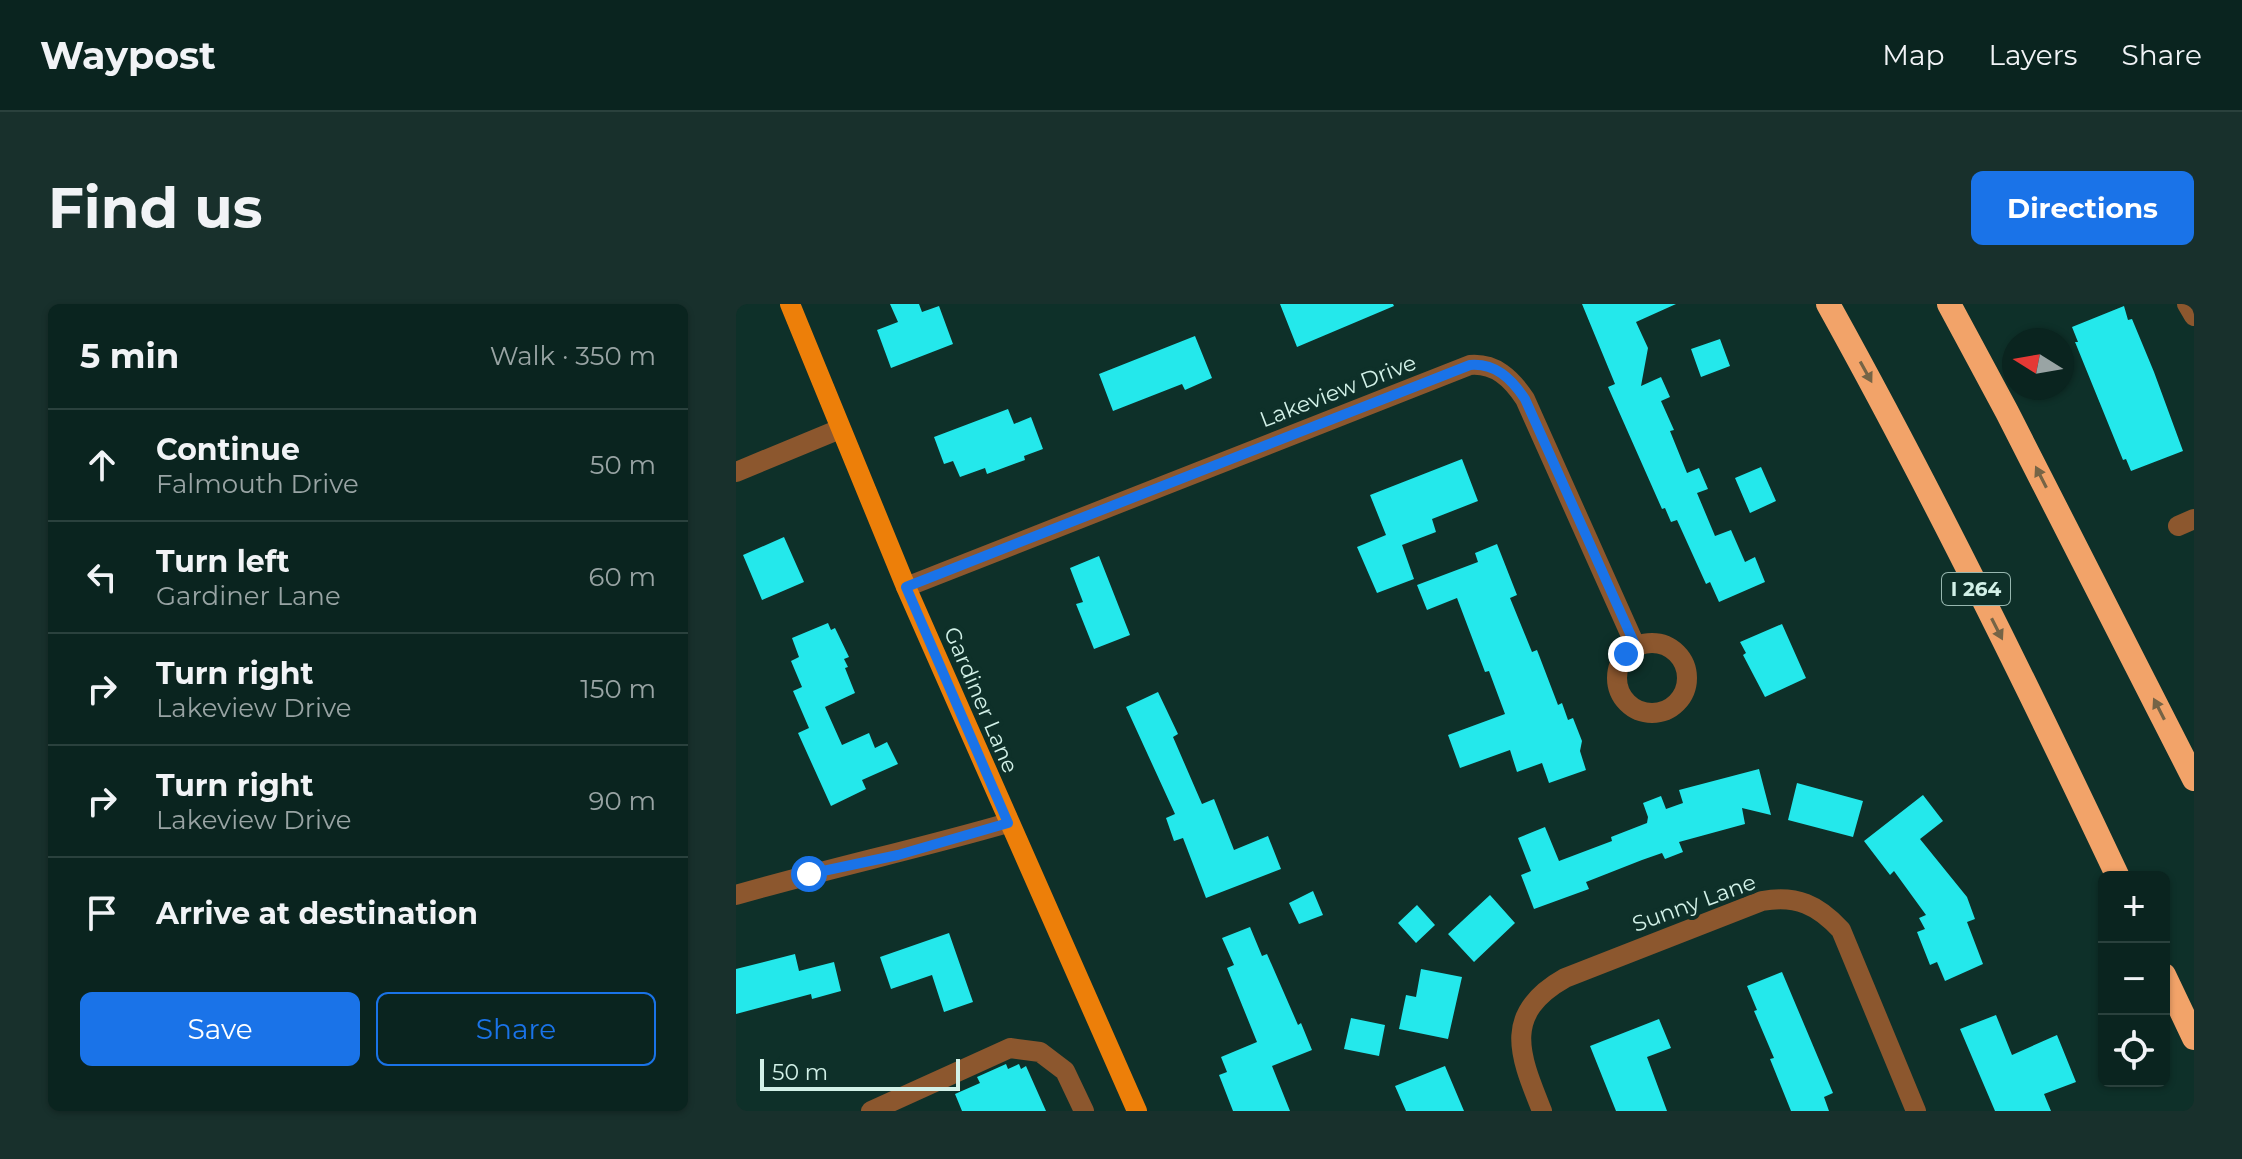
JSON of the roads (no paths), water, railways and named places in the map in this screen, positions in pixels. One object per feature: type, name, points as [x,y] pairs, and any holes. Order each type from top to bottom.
[{"type":"highway","name":"I 264","points":[[1828,304],[1875,388],[2046,726],[2115,871]]},
{"type":"highway","points":[[1949,304],[2194,779]]},
{"type":"highway","points":[[2170,988],[2194,1038]]},
{"type":"main road","name":"Gardiner Lane","points":[[790,304],[906,587],[1137,1111]]},
{"type":"street","points":[[2187,304],[2194,316]]},
{"type":"street","name":"Lakeview Drive","points":[[906,587],[1470,365],[1485,364],[1517,387],[1525,399],[1636,647]]},
{"type":"street","points":[[736,472],[840,429]]},
{"type":"street","points":[[736,895],[809,874],[898,855],[1008,823]]},
{"type":"street","name":"Sunny Lane","points":[[1542,1111],[1521,1054],[1524,1021],[1538,997],[1565,978],[1762,901],[1779,898],[1811,904],[1825,912],[1841,930],[1916,1111]]},
{"type":"street","points":[[871,1111],[1010,1048],[1040,1052],[1065,1071],[1084,1111]]}]
